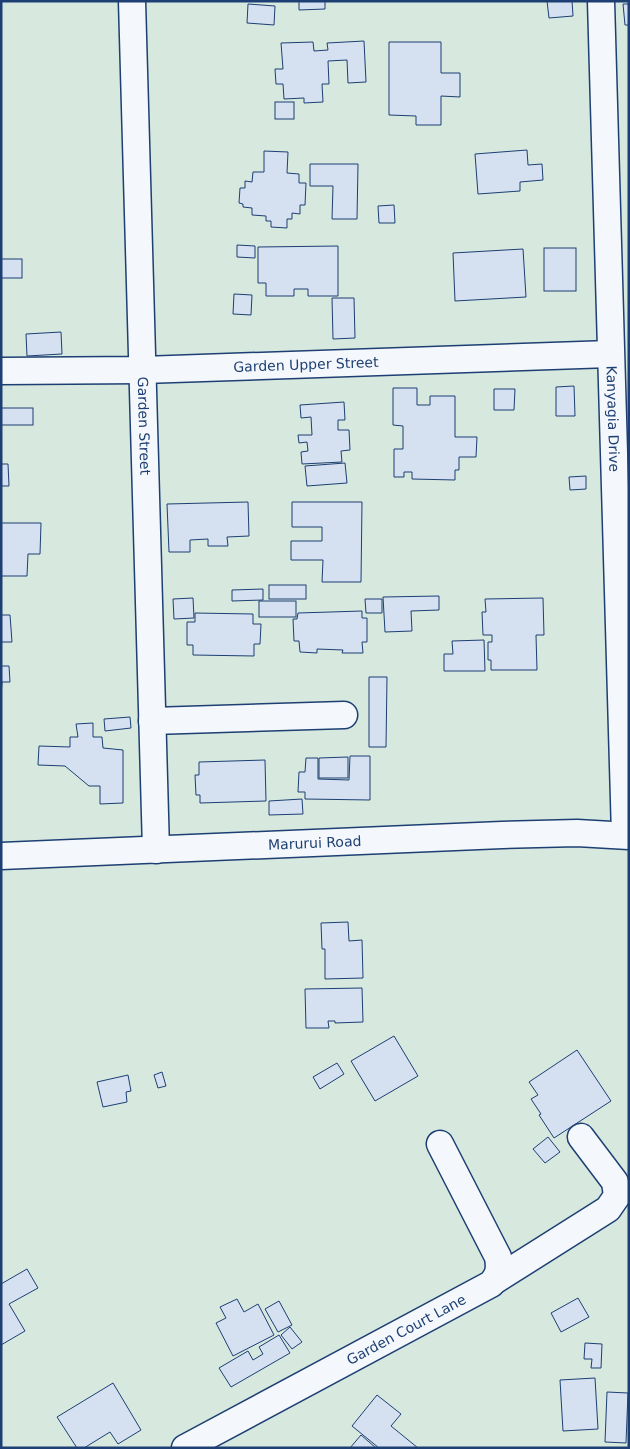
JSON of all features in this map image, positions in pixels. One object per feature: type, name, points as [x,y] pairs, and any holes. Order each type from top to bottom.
[{"type":"street","name":"Garden Street","points":[[132,1],[156,850]]},
{"type":"street","name":"Kanyagia Drive","points":[[601,1],[610,354],[627,836]]},
{"type":"street","name":"Garden Upper Street","points":[[1,371],[143,370],[610,354]]},
{"type":"street","points":[[152,721],[344,715]]},
{"type":"street","name":"Marurui Road","points":[[1,856],[502,835],[577,833],[627,836]]},
{"type":"street","name":"Garden Court Lane","points":[[185,1448],[494,1280],[608,1209],[617,1196],[615,1182],[582,1137]]},
{"type":"street","points":[[440,1144],[498,1257],[500,1267],[497,1278],[494,1280]]},
{"type":"shaded area","points":[[1,1],[629,1],[629,1448],[1,1448]]},
{"type":"building","points":[[299,1],[325,1],[325,9],[299,10]]},
{"type":"building","points":[[547,1],[572,1],[573,16],[549,18]]},
{"type":"building","points":[[248,4],[275,6],[274,25],[247,23]]},
{"type":"building","points":[[623,4],[629,4],[629,25],[625,25]]},
{"type":"building","points":[[364,41],[366,82],[348,83],[347,60],[328,61],[329,84],[322,84],[323,102],[304,103],[304,98],[284,99],[283,84],[276,84],[275,69],[283,69],[281,43],[313,42],[314,51],[328,50],[327,43]]},
{"type":"building","points":[[389,42],[441,42],[441,73],[460,73],[460,97],[441,96],[441,125],[416,125],[416,116],[389,115]]},
{"type":"building","points":[[275,102],[294,102],[294,119],[275,119]]},
{"type":"building","points":[[527,150],[528,165],[542,164],[543,180],[520,182],[520,191],[478,194],[475,154]]},
{"type":"building","points":[[264,151],[288,152],[287,173],[299,174],[299,183],[306,183],[305,205],[300,205],[300,214],[292,213],[292,219],[287,219],[287,228],[271,227],[271,221],[266,221],[266,216],[252,215],[252,208],[243,207],[243,204],[239,203],[240,188],[245,188],[245,181],[252,182],[253,172],[264,172]]},
{"type":"building","points":[[310,164],[358,164],[357,219],[332,219],[333,186],[310,186]]},
{"type":"building","points":[[394,205],[395,223],[379,223],[378,206]]},
{"type":"building","points":[[237,245],[255,246],[255,258],[237,257]]},
{"type":"building","points":[[338,246],[338,296],[308,296],[308,289],[294,289],[294,296],[266,296],[266,283],[258,283],[258,247]]},
{"type":"building","points":[[544,248],[576,248],[576,291],[544,291]]},
{"type":"building","points":[[523,249],[526,297],[455,301],[453,253]]},
{"type":"building","points":[[1,259],[22,259],[22,278],[1,278]]},
{"type":"building","points":[[234,294],[252,295],[251,315],[233,314]]},
{"type":"building","points":[[332,298],[354,298],[355,338],[333,339]]},
{"type":"building","points":[[61,332],[62,354],[27,356],[26,334]]},
{"type":"building","points":[[574,386],[575,416],[556,416],[556,387]]},
{"type":"building","points":[[393,388],[417,388],[417,405],[430,405],[430,396],[455,396],[455,437],[477,437],[476,457],[459,457],[459,470],[455,470],[455,480],[412,479],[412,472],[404,472],[404,477],[394,477],[394,449],[403,449],[403,426],[393,425]]},
{"type":"building","points":[[494,389],[515,389],[514,410],[494,410]]},
{"type":"building","points":[[344,402],[345,420],[338,420],[338,430],[349,430],[350,450],[341,451],[342,462],[302,464],[301,452],[308,451],[307,442],[299,443],[298,435],[312,435],[311,417],[301,418],[300,405]]},
{"type":"building","points":[[1,408],[33,408],[33,425],[1,425]]},
{"type":"building","points":[[345,463],[347,483],[307,486],[305,466]]},
{"type":"building","points":[[1,464],[8,464],[9,486],[1,486]]},
{"type":"building","points":[[586,476],[586,489],[570,490],[569,477]]},
{"type":"building","points":[[248,502],[249,536],[227,537],[228,546],[208,546],[208,539],[190,540],[190,552],[169,552],[167,504]]},
{"type":"building","points":[[292,502],[362,502],[361,582],[322,582],[323,560],[291,560],[291,541],[322,541],[322,527],[292,527]]},
{"type":"building","points":[[1,523],[41,523],[40,554],[28,554],[27,576],[1,576]]},
{"type":"building","points":[[269,585],[306,585],[306,599],[269,599]]},
{"type":"building","points":[[263,589],[263,600],[232,601],[232,590]]},
{"type":"building","points":[[439,596],[439,610],[411,611],[412,631],[385,632],[383,597]]},
{"type":"building","points":[[193,598],[194,618],[174,619],[173,599]]},
{"type":"building","points":[[543,598],[544,635],[536,635],[537,670],[491,670],[491,660],[488,660],[488,642],[492,642],[492,635],[483,635],[482,612],[486,612],[485,599]]},
{"type":"building","points":[[365,599],[382,599],[382,613],[366,613]]},
{"type":"building","points":[[259,601],[296,601],[296,617],[259,617]]},
{"type":"building","points":[[362,611],[362,618],[367,618],[367,642],[362,642],[363,653],[342,653],[343,650],[317,649],[317,653],[300,652],[299,641],[294,641],[293,619],[297,619],[298,613]]},
{"type":"building","points":[[195,613],[253,614],[253,624],[261,624],[260,644],[254,644],[254,656],[193,655],[193,645],[187,645],[187,622],[195,622]]},
{"type":"building","points":[[1,615],[10,615],[12,642],[1,642]]},
{"type":"building","points":[[484,640],[485,671],[444,671],[444,654],[453,654],[452,641]]},
{"type":"building","points":[[1,666],[9,666],[10,682],[2,682],[1,695]]},
{"type":"building","points":[[369,677],[387,677],[386,747],[369,747]]},
{"type":"building","points":[[130,717],[131,728],[105,731],[104,719]]},
{"type":"building","points":[[93,723],[93,737],[102,737],[103,748],[123,750],[123,803],[100,804],[100,786],[89,786],[65,766],[38,765],[39,746],[70,747],[70,737],[78,737],[76,724]]},
{"type":"building","points":[[350,756],[370,756],[370,800],[305,799],[305,792],[298,792],[299,772],[305,772],[306,758],[318,758],[318,779],[349,780]]},
{"type":"building","points":[[348,757],[348,778],[319,778],[319,758]]},
{"type":"building","points":[[265,760],[266,801],[200,803],[200,795],[196,795],[195,775],[199,775],[199,762]]},
{"type":"building","points":[[302,799],[303,814],[269,815],[269,801]]},
{"type":"building","points":[[348,922],[349,941],[362,940],[363,978],[325,979],[325,949],[322,949],[321,923]]},
{"type":"building","points":[[362,988],[363,1022],[335,1023],[335,1021],[328,1021],[329,1028],[306,1028],[305,989]]},
{"type":"building","points":[[394,1036],[418,1076],[375,1101],[351,1061]]},
{"type":"building","points":[[577,1050],[611,1101],[554,1138],[531,1099],[538,1095],[529,1082]]},
{"type":"building","points":[[337,1063],[344,1074],[320,1089],[313,1077]]},
{"type":"building","points":[[162,1072],[166,1086],[158,1088],[154,1075]]},
{"type":"building","points":[[128,1075],[131,1091],[126,1092],[127,1102],[103,1107],[97,1082]]},
{"type":"building","points":[[548,1137],[560,1152],[545,1163],[533,1149]]},
{"type":"building","points":[[27,1269],[38,1288],[9,1304],[25,1331],[1,1345],[1,1284]]},
{"type":"building","points":[[578,1298],[589,1317],[561,1332],[551,1313]]},
{"type":"building","points":[[237,1299],[244,1312],[258,1304],[274,1335],[233,1356],[216,1323],[226,1318],[220,1307]]},
{"type":"building","points":[[279,1301],[292,1325],[278,1332],[265,1309]]},
{"type":"building","points":[[290,1327],[302,1342],[292,1349],[281,1335]]},
{"type":"building","points":[[279,1335],[290,1353],[231,1387],[219,1368],[248,1351],[253,1360],[263,1354],[259,1347]]},
{"type":"building","points":[[585,1343],[602,1344],[601,1368],[591,1368],[592,1359],[584,1359]]},
{"type":"building","points":[[595,1378],[598,1429],[563,1431],[560,1380]]},
{"type":"building","points":[[113,1383],[141,1430],[118,1444],[110,1432],[84,1448],[77,1448],[57,1417]]},
{"type":"building","points":[[607,1392],[628,1393],[626,1443],[605,1442]]},
{"type":"building","points":[[377,1395],[401,1414],[391,1426],[418,1448],[379,1448],[352,1426]]},
{"type":"building","points":[[361,1435],[376,1448],[350,1448]]}]
